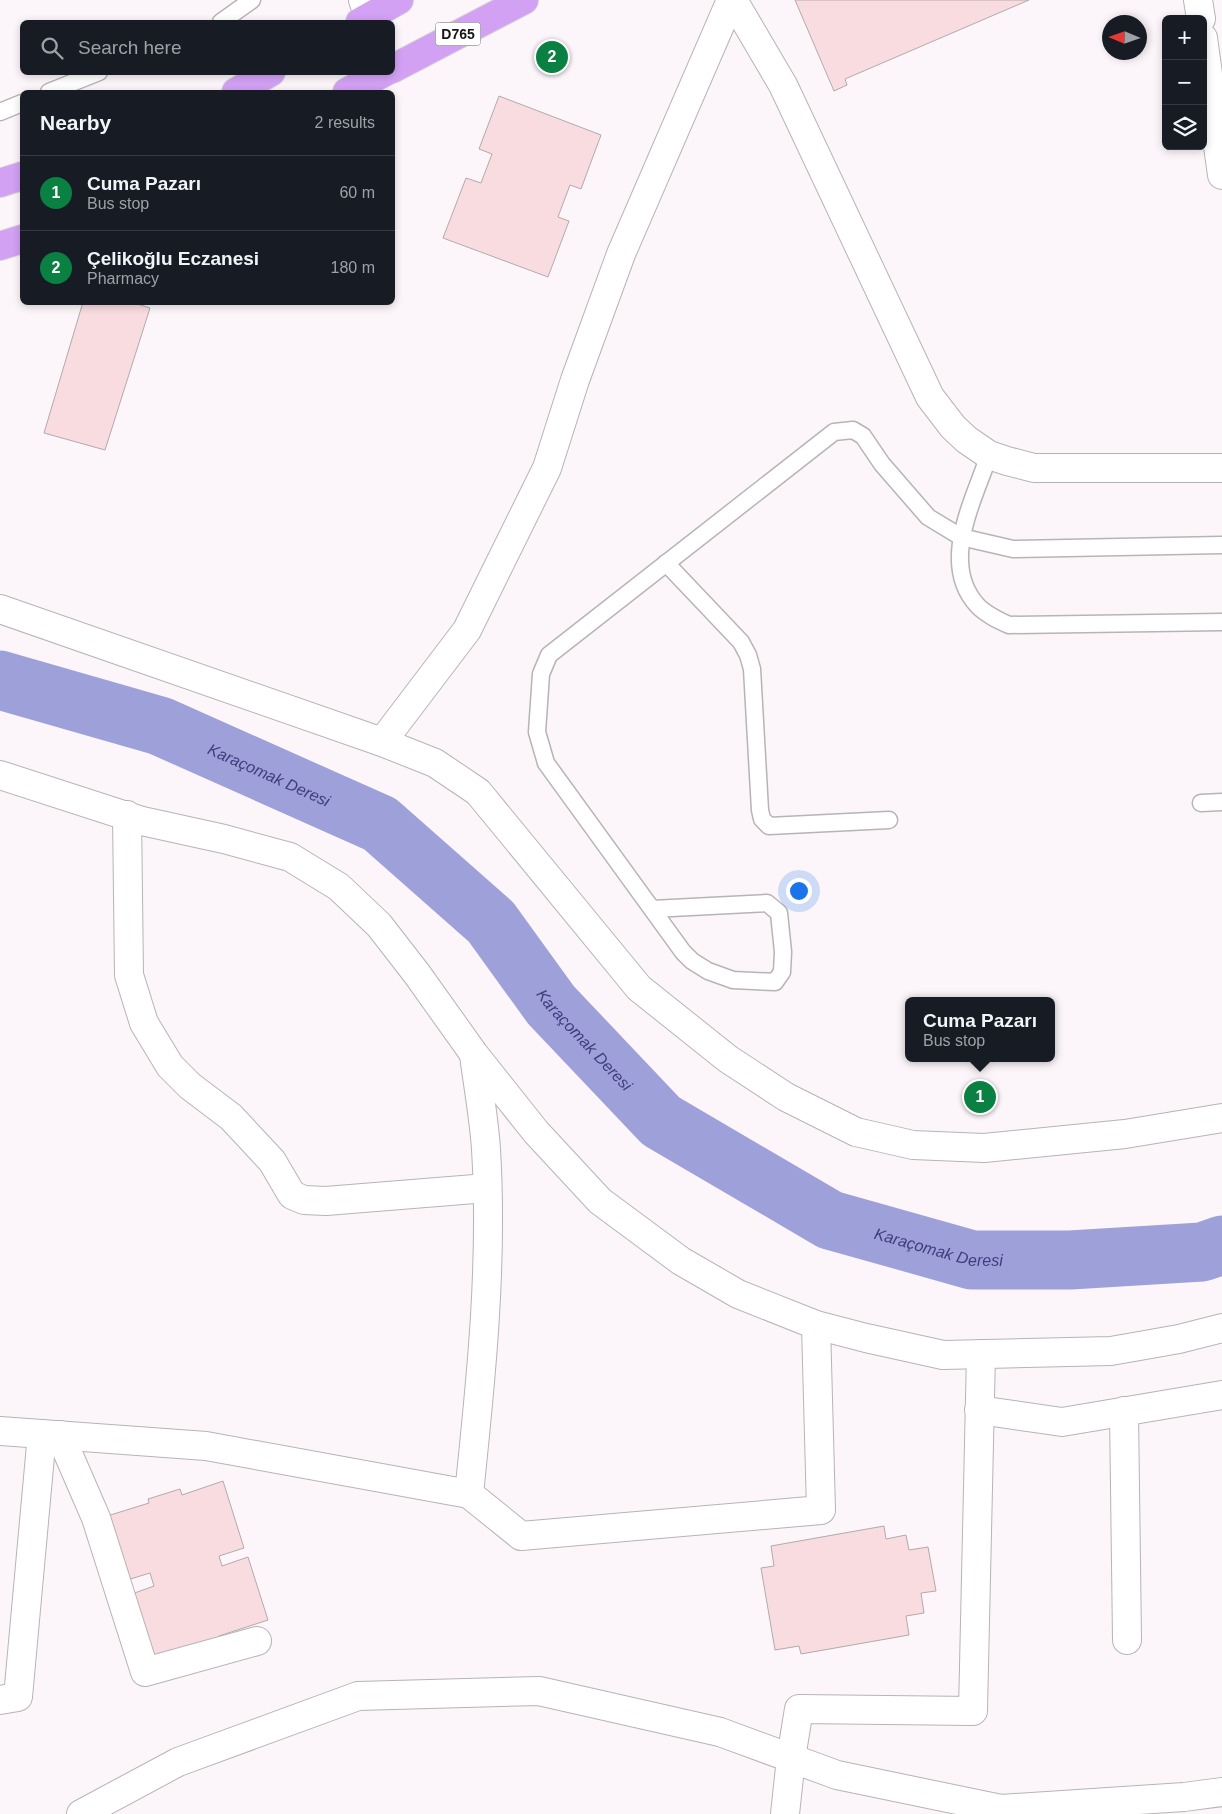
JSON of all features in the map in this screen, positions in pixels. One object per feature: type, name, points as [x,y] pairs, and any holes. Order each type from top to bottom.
[{"type":"highway","points":[[364,13],[399,0]]},
{"type":"highway","name":"D765","points":[[395,67],[524,0]]},
{"type":"highway","points":[[240,90],[267,75]]},
{"type":"highway","points":[[351,90],[379,75]]},
{"type":"highway","points":[[0,183],[20,177]]},
{"type":"highway","points":[[0,246],[20,239]]},
{"type":"street","points":[[732,0],[783,85],[930,397],[953,427],[967,440],[989,455],[1034,468],[1222,468]]},
{"type":"street","points":[[382,742],[467,630],[547,468],[574,380],[621,254],[732,0]]},
{"type":"street","points":[[1198,0],[1200,15]]},
{"type":"street","points":[[1206,60],[1222,175]]},
{"type":"street","points":[[0,609],[382,742],[435,763],[478,792],[639,988],[728,1059],[786,1096],[856,1132],[913,1145],[984,1148],[1125,1134],[1222,1118]]},
{"type":"street","points":[[0,775],[127,816],[224,839],[290,858],[339,887],[379,925],[417,974],[474,1054],[536,1132],[600,1201],[681,1261],[738,1294],[816,1325],[943,1355],[1111,1352],[1180,1339],[1222,1328]]},
{"type":"street","points":[[127,816],[129,976],[144,1023],[170,1066],[190,1086],[231,1117],[272,1161],[292,1196],[304,1200],[326,1201],[487,1188]]},
{"type":"street","points":[[469,1494],[480,1386],[488,1264],[486,1148],[474,1054]]},
{"type":"street","points":[[0,1431],[206,1446],[469,1494],[521,1536],[821,1510],[816,1325]]},
{"type":"street","points":[[785,1814],[799,1709],[973,1711],[981,1354]]},
{"type":"street","points":[[980,1410],[1062,1422],[1222,1395]]},
{"type":"street","points":[[1124,1411],[1127,1640]]},
{"type":"street","points":[[51,1435],[96,1518],[145,1672],[257,1641]]},
{"type":"street","points":[[0,1700],[18,1697],[51,1435]]},
{"type":"street","points":[[81,1814],[178,1762],[358,1696],[539,1691],[720,1732],[837,1775],[1001,1809],[1184,1797],[1222,1792]]},
{"type":"lane","points":[[224,20],[252,0]]},
{"type":"lane","points":[[54,90],[92,75]]},
{"type":"lane","points":[[0,112],[20,104]]},
{"type":"lane","points":[[652,909],[767,903],[779,913],[783,952],[782,972],[775,982],[733,980],[708,971],[692,961],[683,952],[546,763],[537,732],[541,674],[548,656],[834,432],[853,430],[863,436],[882,464],[928,517],[961,537],[1013,549],[1222,545]]},
{"type":"lane","points":[[989,455],[961,537],[960,572],[966,588],[977,605],[995,618],[1009,625],[1222,622]]},
{"type":"lane","points":[[666,563],[741,642],[748,655],[752,669],[762,819],[769,826],[889,820]]},
{"type":"lane","points":[[1201,803],[1222,802]]},
{"type":"building","points":[[795,0],[1029,0],[845,79],[847,85],[834,91]]},
{"type":"building","points":[[499,96],[601,135],[581,189],[570,185],[558,217],[569,221],[548,277],[443,238],[466,178],[481,183],[492,154],[479,149]]},
{"type":"building","points":[[82,305],[140,305],[150,308],[105,450],[44,433]]},
{"type":"building","points":[[223,1481],[244,1548],[219,1556],[222,1566],[248,1557],[268,1620],[219,1636],[221,1642],[150,1659],[129,1595],[154,1586],[150,1573],[124,1581],[104,1517],[149,1503],[148,1499],[180,1489],[182,1495]]},
{"type":"building","points":[[884,1526],[886,1539],[906,1535],[909,1550],[928,1547],[936,1591],[921,1593],[924,1613],[906,1616],[909,1635],[801,1654],[799,1646],[775,1650],[761,1568],[774,1566],[771,1546]]},
{"type":"waterway","name":"Karaçomak Deresi","points":[[0,680],[160,726],[380,824],[491,922],[551,1005],[661,1121],[830,1220],[972,1260],[1070,1260],[1202,1252],[1222,1245]]},
{"type":"place","name":"Çelikoğlu Eczanesi","points":[[552,57]]},
{"type":"place","name":"Cuma Pazarı","points":[[980,1097]]}]
